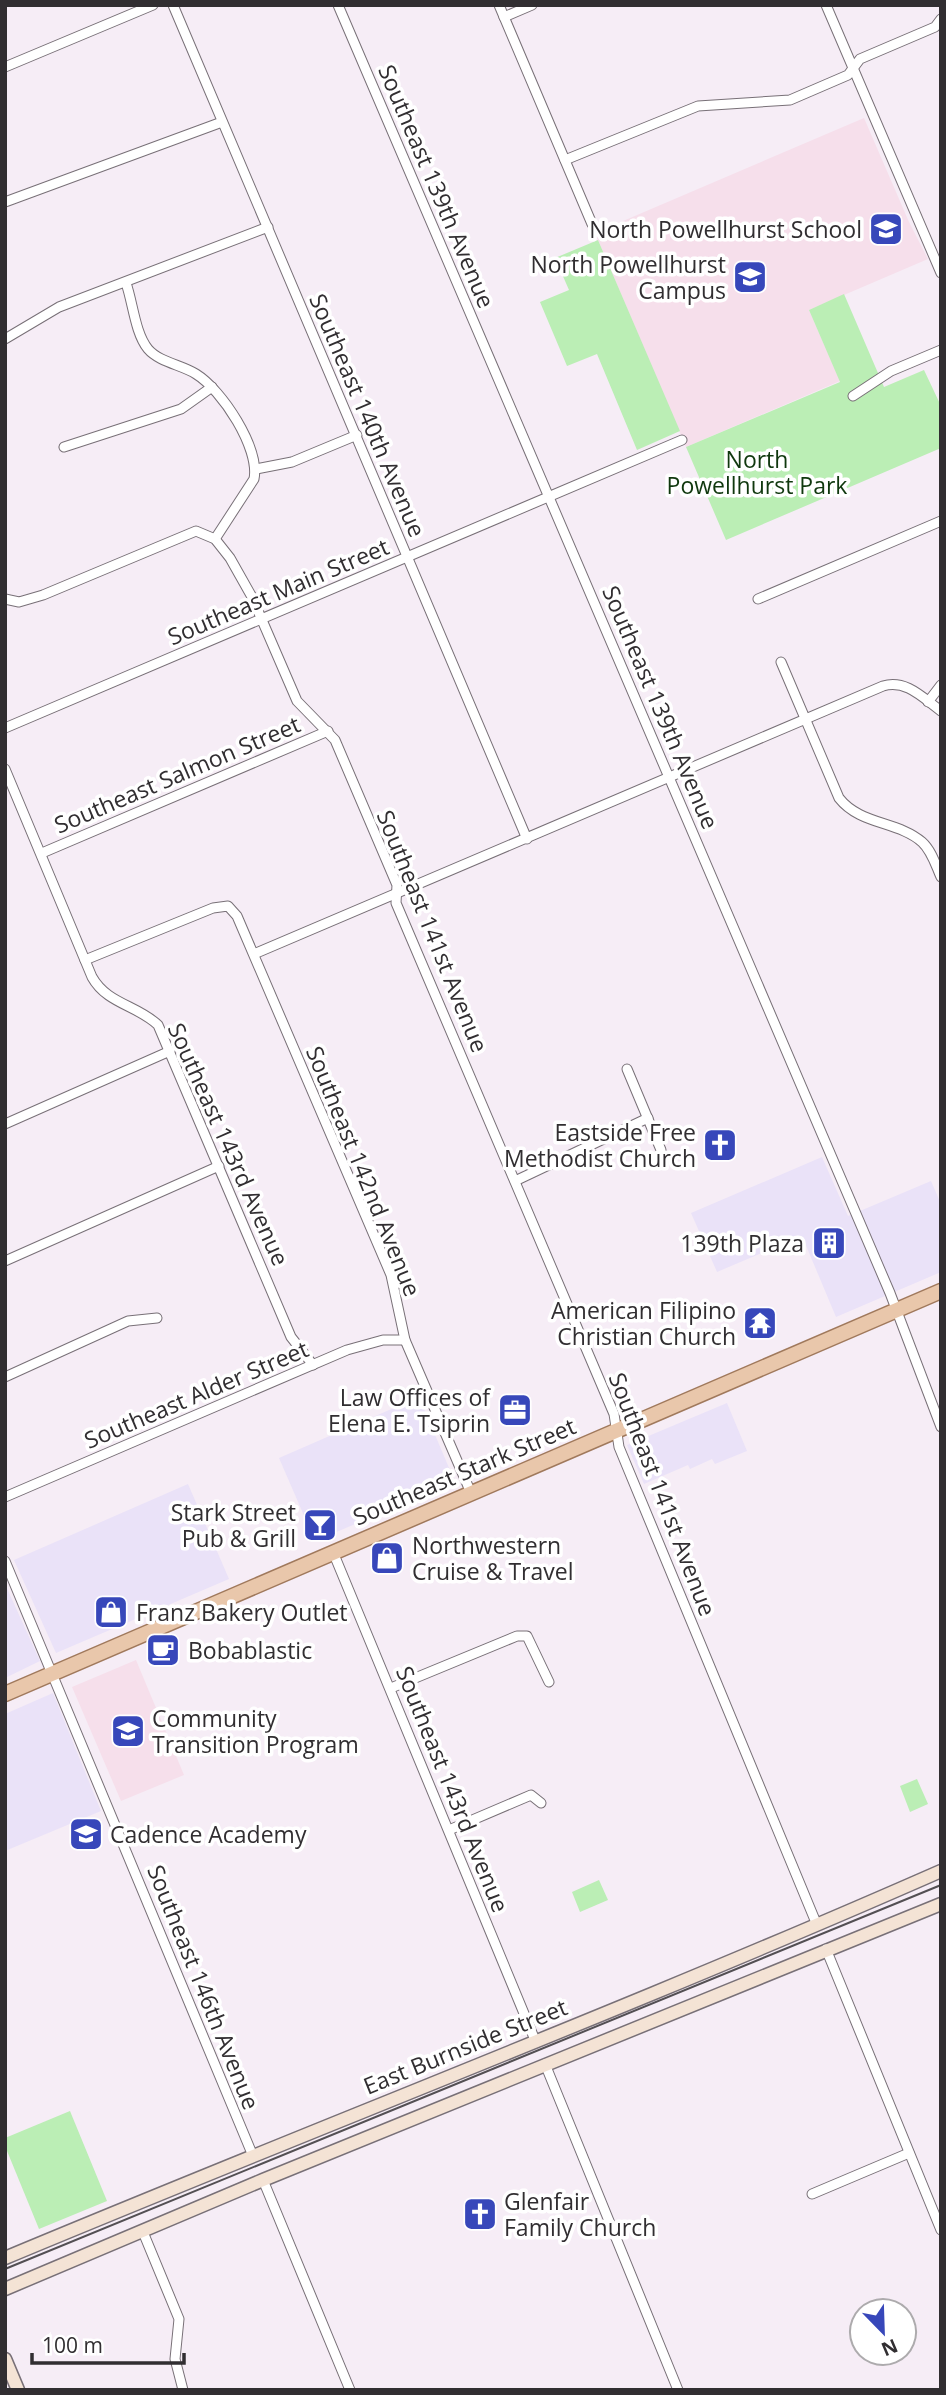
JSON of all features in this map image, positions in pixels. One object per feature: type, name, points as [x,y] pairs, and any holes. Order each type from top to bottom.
[{"type":"main road","name":"Southeast Stark Street","points":[[5,1694],[941,1290]]},
{"type":"street","points":[[5,67],[153,5]]},
{"type":"street","name":"Southeast 140th Avenue","points":[[173,5],[527,839]]},
{"type":"street","name":"Southeast 139th Avenue","points":[[338,5],[671,778],[895,1310],[941,1427]]},
{"type":"street","points":[[499,5],[592,224]]},
{"type":"street","points":[[504,17],[532,5]]},
{"type":"street","points":[[826,5],[941,273]]},
{"type":"street","points":[[565,160],[698,106],[790,100],[848,75],[860,59],[935,27],[941,19]]},
{"type":"street","points":[[5,202],[222,122]]},
{"type":"street","points":[[5,339],[59,307],[268,227]]},
{"type":"street","points":[[5,599],[26,601],[185,534],[196,531],[215,538],[249,489],[256,469],[252,450],[244,433],[212,387],[198,374],[151,352],[142,340],[126,283]]},
{"type":"street","points":[[853,396],[891,371],[941,351]]},
{"type":"street","points":[[64,447],[181,409],[212,387]]},
{"type":"street","points":[[256,469],[292,462],[357,435]]},
{"type":"street","name":"Southeast Main Street","points":[[5,727],[682,440]]},
{"type":"street","points":[[758,599],[941,521]]},
{"type":"street","name":"Southeast 141st Avenue","points":[[215,538],[241,576],[297,701],[335,740],[397,885],[396,902],[614,1414],[619,1447],[817,1925]]},
{"type":"street","points":[[782,662],[839,797],[847,808],[922,842],[941,877]]},
{"type":"street","points":[[254,954],[890,684],[906,687],[941,711]]},
{"type":"street","points":[[928,702],[941,685]]},
{"type":"street","name":"Southeast Salmon Street","points":[[42,853],[328,731]]},
{"type":"street","name":"Southeast 143rd Avenue","points":[[5,769],[98,988],[118,1003],[148,1016],[158,1025],[291,1337],[313,1364]]},
{"type":"street","name":"Southeast 142nd Avenue","points":[[85,960],[213,908],[228,906],[237,916],[391,1275],[405,1340],[471,1493]]},
{"type":"street","points":[[5,1124],[170,1051]]},
{"type":"street","points":[[627,1069],[661,1150]]},
{"type":"street","points":[[515,1181],[648,1118]]},
{"type":"street","points":[[5,1261],[219,1166]]},
{"type":"street","points":[[5,1377],[128,1321],[157,1318]]},
{"type":"street","name":"Southeast Alder Street","points":[[5,1497],[365,1343],[405,1340]]},
{"type":"street","name":"Southeast 143rd Avenue","points":[[333,1552],[535,2040]]},
{"type":"street","name":"Southeast 146th Avenue","points":[[5,1561],[54,1673],[253,2157]]},
{"type":"street","points":[[391,1688],[517,1636],[527,1636],[549,1682]]},
{"type":"street","points":[[449,1830],[531,1795],[541,1803]]},
{"type":"street","name":"East Burnside Street","points":[[5,2258],[149,2196],[253,2157],[817,1925],[941,1871]]},
{"type":"street","name":"East Burnside Street","points":[[5,2289],[545,2064],[941,1904]]},
{"type":"street","points":[[826,1949],[941,2230]]},
{"type":"street","points":[[545,2064],[678,2390]]},
{"type":"street","points":[[813,2194],[909,2153]]},
{"type":"street","points":[[263,2180],[350,2390]]},
{"type":"street","points":[[143,2232],[178,2319],[176,2360],[183,2390]]},
{"type":"street","points":[[5,2359],[18,2390]]},
{"type":"shaded area","name":"North Powellhurst Campus","points":[[864,118],[928,259],[809,310],[840,381],[686,447],[595,233]]},
{"type":"shaded area","points":[[822,1157],[848,1216],[931,1181],[941,1204],[941,1272],[836,1317],[802,1236],[717,1272],[691,1213]]},
{"type":"shaded area","points":[[419,1397],[455,1482],[315,1541],[279,1458]]},
{"type":"shaded area","points":[[727,1403],[747,1451],[715,1464],[712,1459],[690,1469],[688,1465],[644,1484],[627,1445]]},
{"type":"shaded area","points":[[188,1484],[229,1579],[56,1653],[14,1560]]},
{"type":"shaded area","points":[[5,1584],[40,1661],[5,1678]]},
{"type":"shaded area","name":"Community Transition Program","points":[[136,1660],[184,1775],[121,1801],[72,1687]]},
{"type":"shaded area","points":[[53,1693],[101,1811],[5,1851],[5,1714]]},
{"type":"green space","name":"North Powellhurst Park","points":[[598,240],[680,431],[637,450],[597,354],[567,366],[540,302],[569,290],[555,258]]},
{"type":"green space","name":"North Powellhurst Park","points":[[844,294],[884,387],[924,370],[941,406],[941,448],[726,540],[686,447],[840,382],[809,310]]},
{"type":"green space","points":[[917,1779],[928,1804],[910,1812],[900,1786]]},
{"type":"green space","points":[[599,1880],[608,1900],[580,1912],[572,1892]]},
{"type":"green space","points":[[70,2111],[107,2201],[39,2229],[5,2146],[5,2138]]},
{"type":"tram line","points":[[5,2269],[941,1885]]},
{"type":"place","name":"North Powellhurst School","points":[[886,229]]},
{"type":"place","name":"North Powellhurst Campus","points":[[750,277]]},
{"type":"place","name":"Eastside Free Methodist Church","points":[[720,1145]]},
{"type":"place","name":"139th Plaza","points":[[829,1243]]},
{"type":"place","name":"American Filipino Christian Church","points":[[760,1323]]},
{"type":"place","name":"Law Offices of Elena E. Tsiprin","points":[[515,1410]]},
{"type":"place","name":"Stark Street Pub & Grill","points":[[320,1525]]},
{"type":"place","name":"Northwestern Cruise & Travel","points":[[387,1558]]},
{"type":"place","name":"Franz Bakery Outlet","points":[[111,1612]]},
{"type":"place","name":"Bobablastic","points":[[163,1650]]},
{"type":"place","name":"Community Transition Program","points":[[128,1731]]},
{"type":"place","name":"Cadence Academy","points":[[86,1834]]},
{"type":"place","name":"Glenfair Family Church","points":[[480,2214]]}]
